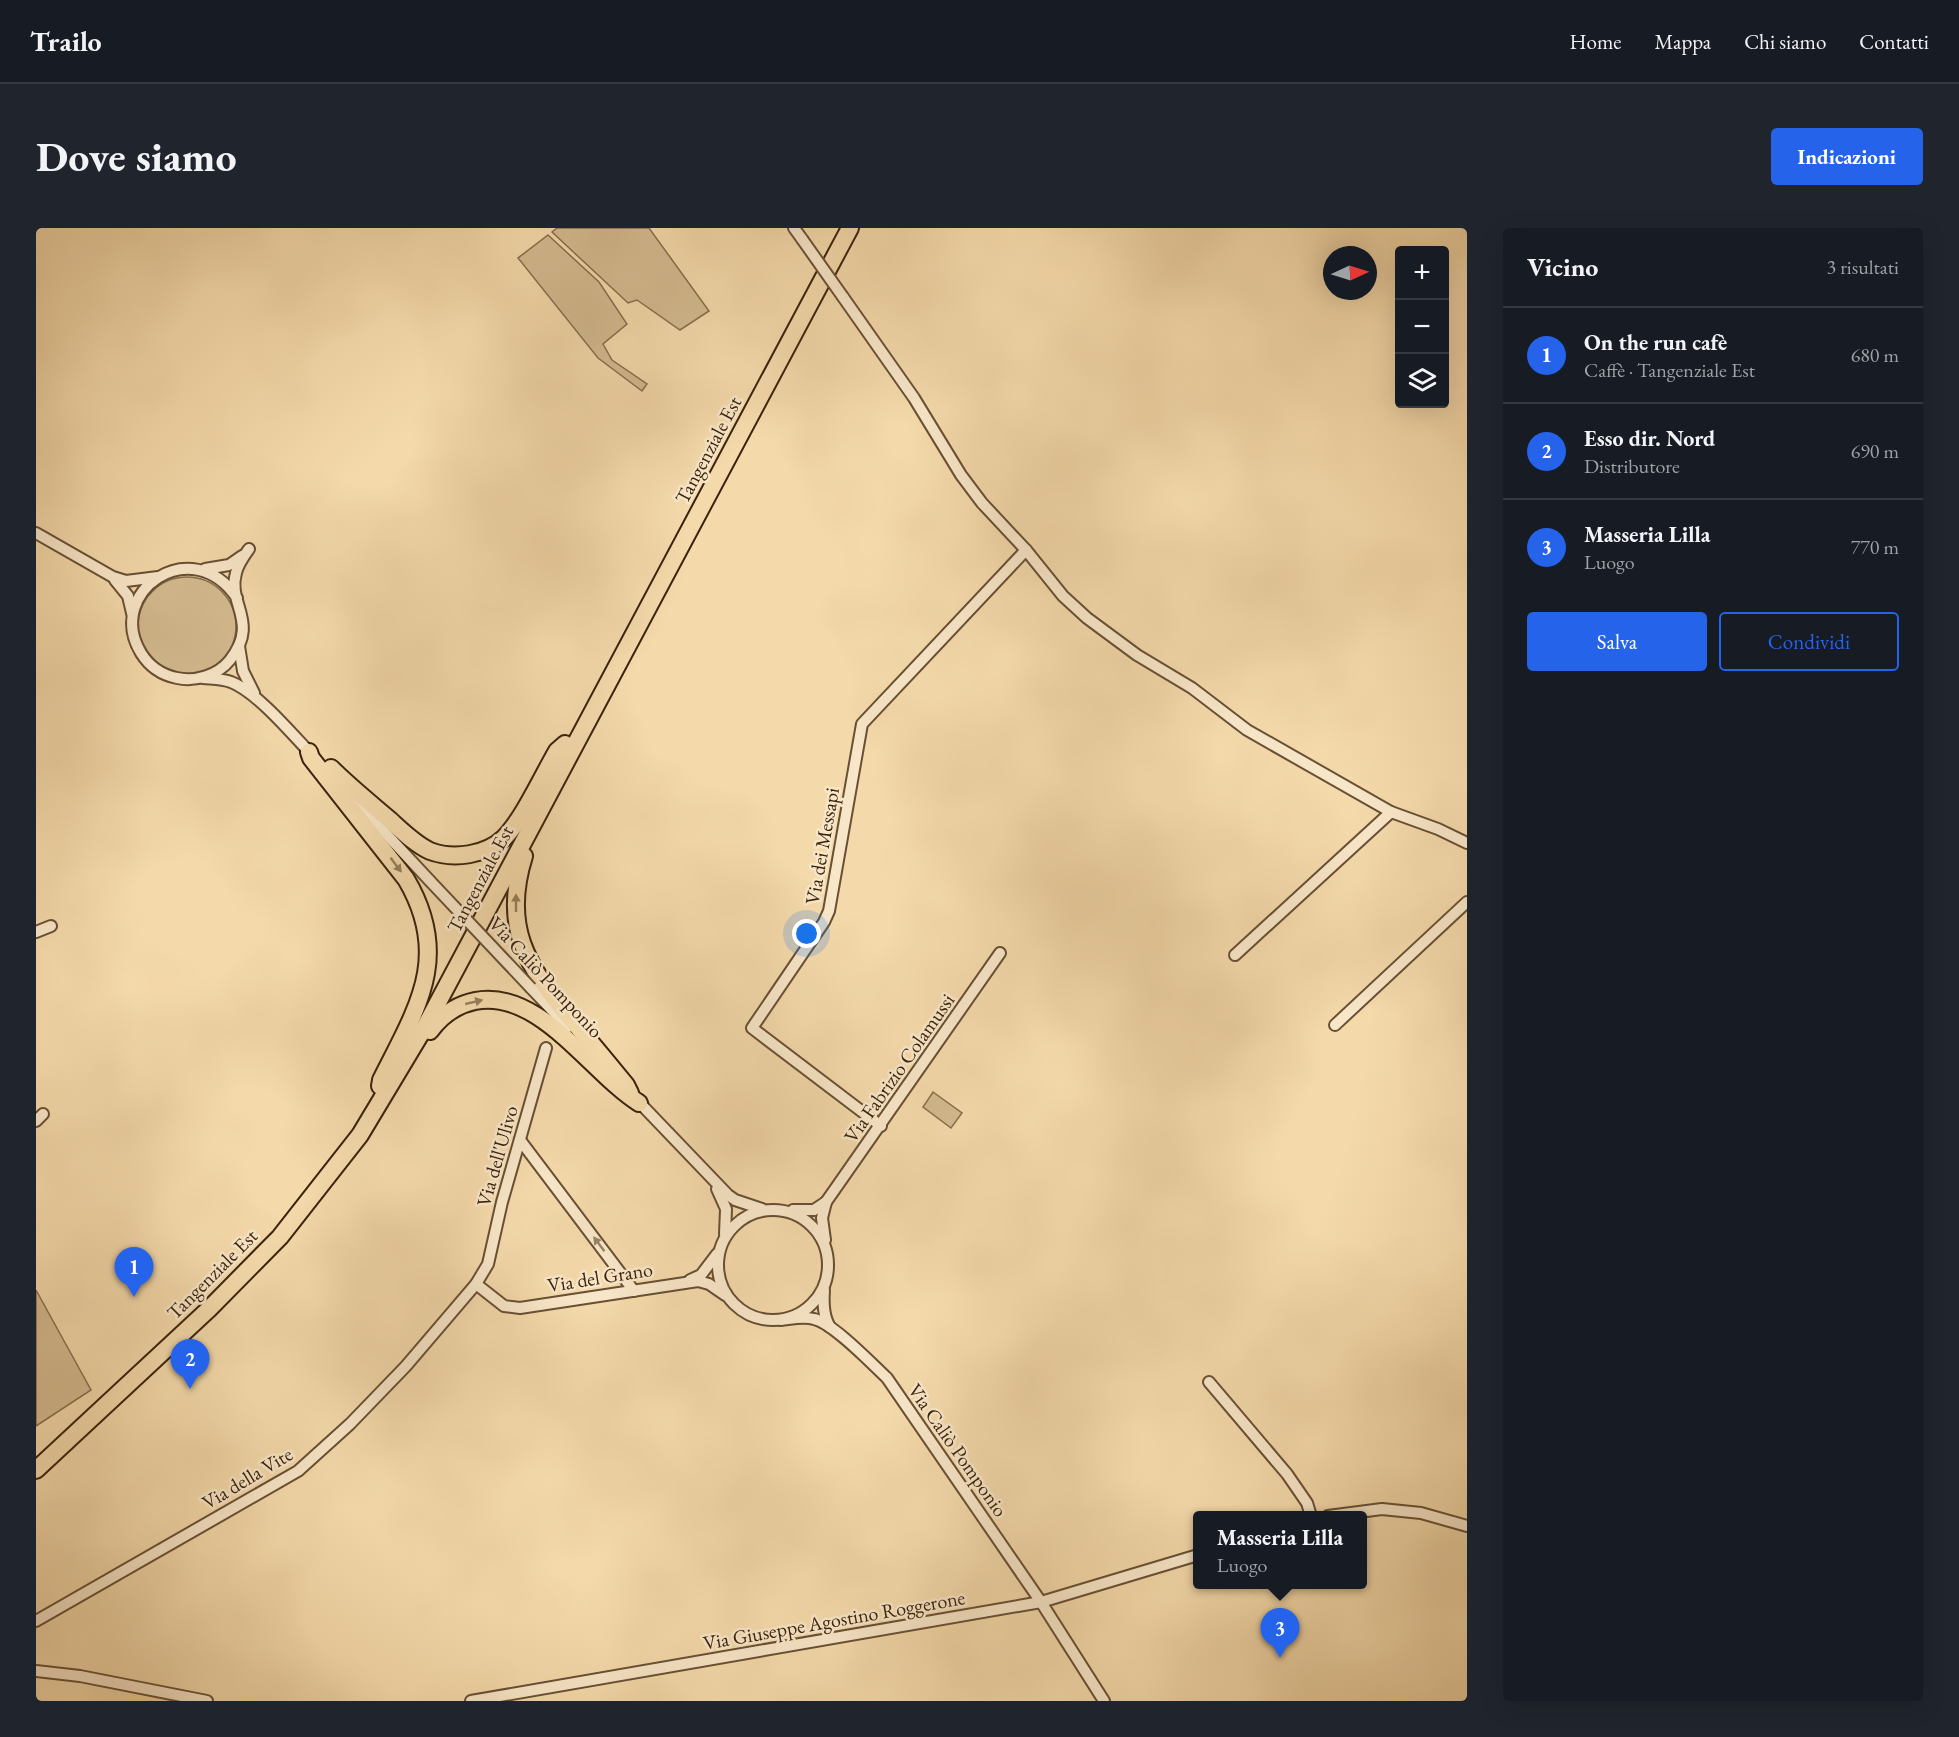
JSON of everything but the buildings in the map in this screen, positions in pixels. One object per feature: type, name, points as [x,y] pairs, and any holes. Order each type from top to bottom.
[{"type":"highway","name":"Tangenziale Est","points":[[36,1458],[206,1299],[256,1248],[341,1144],[380,1086],[411,1034],[840,228]]},
{"type":"highway","name":"Tangenziale Est","points":[[36,1470],[251,1268],[303,1209],[360,1135],[426,1025],[850,228]]},
{"type":"highway","points":[[380,1086],[422,995],[428,964],[429,945],[426,926],[416,895],[406,879],[307,750],[311,749],[353,789],[419,845],[437,853],[456,855],[479,852],[497,844],[505,837],[516,824],[557,751],[565,744]]},
{"type":"highway","points":[[565,763],[563,776],[524,857],[516,888],[516,920],[532,969],[635,1098]]},
{"type":"highway","points":[[380,1104],[438,1021],[459,1006],[469,1002],[494,999],[518,1005],[530,1012],[576,1048],[628,1096],[635,1098]]},
{"type":"street","points":[[794,228],[914,398],[982,503],[1026,550],[1063,596],[1087,618],[1137,655],[1192,688],[1247,730],[1391,812],[1467,843]]},
{"type":"street","name":"Via Caliò Pomponio","points":[[36,533],[113,577],[126,581],[160,576],[179,569],[220,568],[237,561],[249,549],[235,573],[237,598],[243,622],[239,646],[243,672],[257,699]]},
{"type":"street","name":"Via dei Messapi","points":[[881,1126],[752,1028],[825,922],[829,911],[862,724],[1026,550]]},
{"type":"street","points":[[200,570],[221,580],[237,598]]},
{"type":"street","points":[[133,616],[138,600],[147,586],[160,576]]},
{"type":"street","name":"Via Caliò Pomponio","points":[[113,577],[128,596],[137,646],[156,670],[170,677],[185,680],[200,678],[216,672],[230,661],[239,646]]},
{"type":"street","name":"Via Caliò Pomponio","points":[[200,678],[232,683],[257,699],[708,1176],[735,1200],[800,1216],[813,1226],[826,1247]]},
{"type":"street","points":[[1235,955],[1391,812]]},
{"type":"street","points":[[1335,1025],[1467,902]]},
{"type":"street","points":[[36,932],[51,926]]},
{"type":"street","name":"Via Fabrizio Colamussi","points":[[826,1202],[1000,953]]},
{"type":"street","name":"Via dell'Ulivo","points":[[476,1284],[488,1264],[502,1202],[546,1048]]},
{"type":"street","points":[[520,1140],[634,1291]]},
{"type":"street","name":"Via Caliò Pomponio","points":[[708,1176],[719,1192],[726,1209],[723,1241],[717,1263],[725,1295],[737,1307],[752,1316],[766,1320],[812,1318],[825,1324],[866,1357],[887,1378],[1041,1602],[1104,1701]]},
{"type":"street","points":[[783,1210],[808,1210],[818,1208],[826,1202]]},
{"type":"street","points":[[826,1202],[822,1218],[828,1273],[823,1303],[826,1320],[832,1330]]},
{"type":"street","name":"Via Caliò Pomponio","points":[[723,1241],[741,1219],[765,1209]]},
{"type":"street","points":[[685,1283],[697,1278],[707,1269],[723,1241]]},
{"type":"street","points":[[685,1283],[705,1281],[725,1295]]},
{"type":"street","name":"Via del Grano","points":[[476,1284],[504,1306],[520,1308],[685,1283]]},
{"type":"street","name":"Via della Vite","points":[[36,1621],[298,1472],[350,1424],[406,1366],[476,1284]]},
{"type":"street","points":[[781,1320],[807,1309],[824,1287]]},
{"type":"street","points":[[1209,1382],[1287,1474],[1307,1503],[1310,1511]]},
{"type":"street","points":[[1364,1511],[1382,1509],[1421,1513],[1467,1526]]},
{"type":"street","name":"Via Giuseppe Agostino Roggerone","points":[[471,1701],[1041,1602],[1193,1556]]},
{"type":"street","points":[[36,1671],[80,1676],[207,1701]]},
{"type":"shaded area","points":[[557,228],[649,228],[709,311],[680,330],[637,300],[628,303],[552,232]]},
{"type":"shaded area","points":[[548,235],[599,282],[627,324],[603,344],[612,360],[647,384],[642,391],[598,358],[518,258]]},
{"type":"shaded area","points":[[187,577],[206,581],[221,592],[232,607],[236,626],[232,645],[221,660],[206,671],[187,675],[168,671],[153,660],[142,645],[138,626],[142,607],[153,592],[168,581]]},
{"type":"shaded area","points":[[933,1092],[962,1113],[951,1128],[923,1107]]},
{"type":"shaded area","points":[[36,1290],[91,1390],[36,1426]]},
{"type":"place","name":"On the run cafè","points":[[134,1297]]},
{"type":"place","name":"Esso dir. Nord","points":[[190,1389]]},
{"type":"place","name":"Masseria Lilla","points":[[1280,1658]]}]
